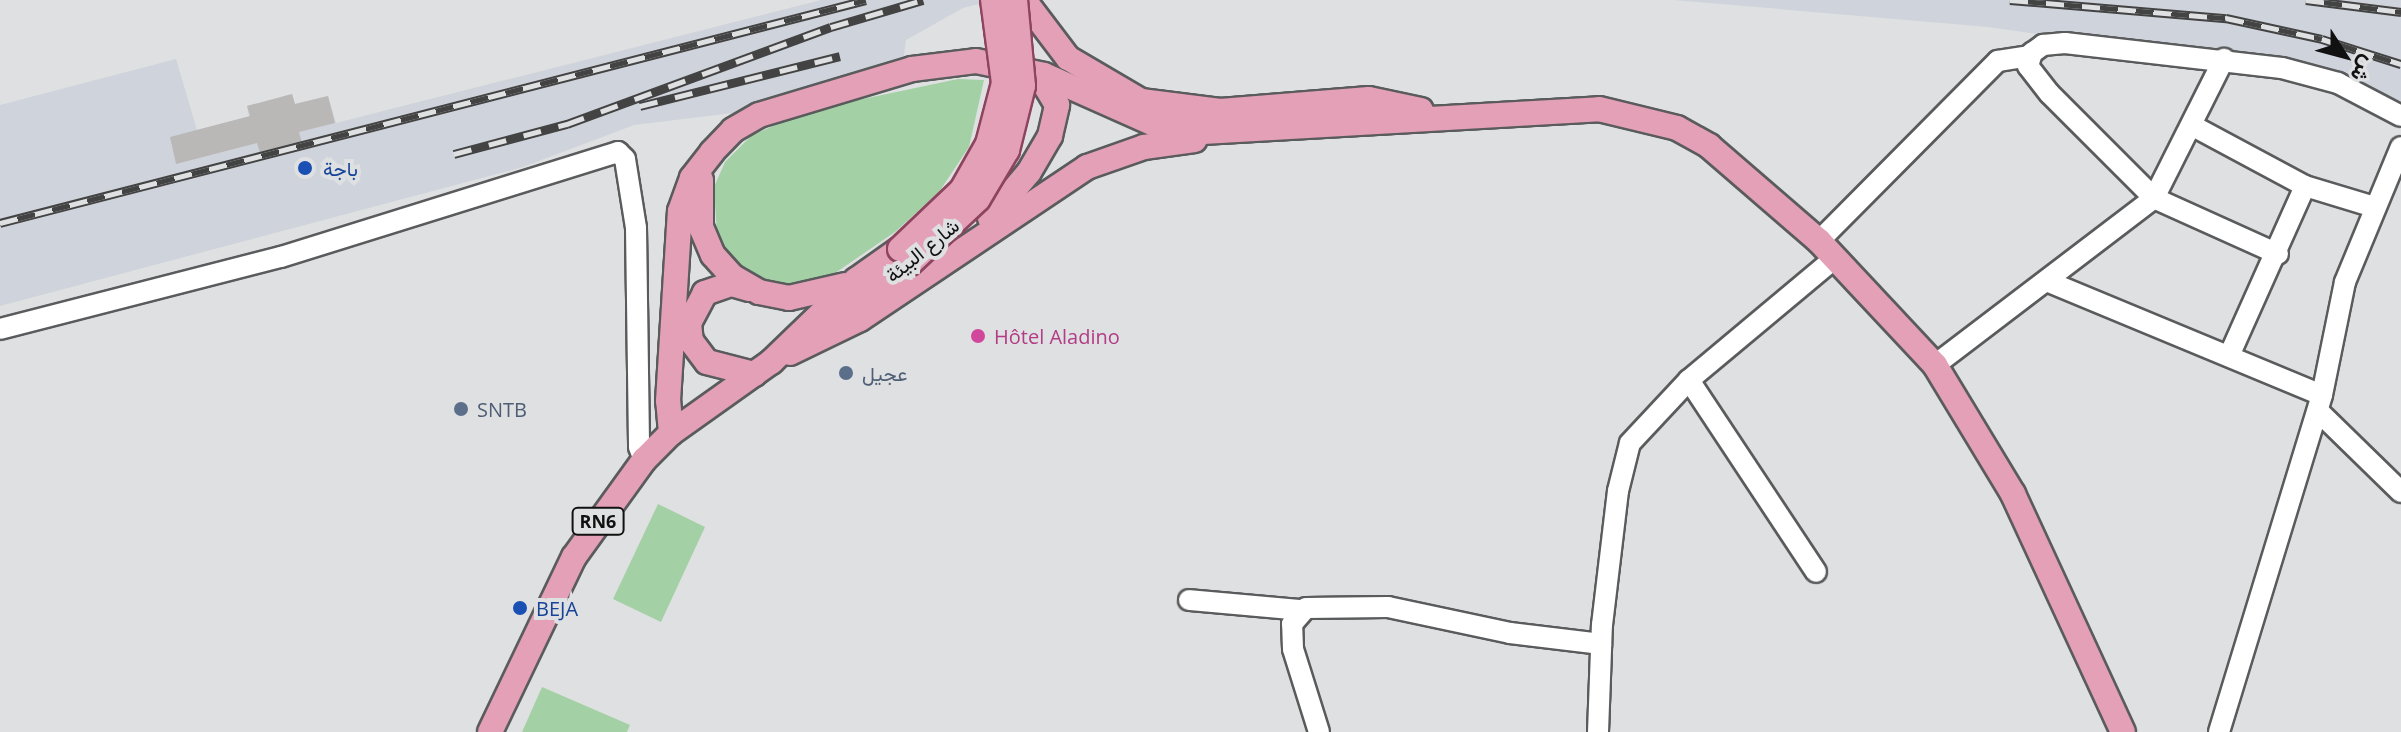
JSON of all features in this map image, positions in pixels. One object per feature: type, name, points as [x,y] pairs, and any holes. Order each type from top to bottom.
[{"type":"main road","name":"شارع البيئة","points":[[771,364],[856,280],[905,256],[962,190],[988,144],[1004,83],[993,0]]},
{"type":"main road","name":"شارع البيئة","points":[[490,732],[574,557],[644,460],[671,433],[771,364],[905,256],[964,216],[1007,150],[1023,86],[1015,0]]},
{"type":"main road","points":[[1024,0],[1068,58],[1112,89],[1141,101],[1195,111],[1369,99],[1446,116]]},
{"type":"main road","points":[[671,433],[668,401],[681,320],[680,211],[692,178],[712,152],[759,115],[912,69],[976,61],[1037,73],[1161,127],[1247,132]]},
{"type":"main road","points":[[934,268],[1011,195],[1050,136],[1057,105],[1055,93],[1037,73]]},
{"type":"main road","points":[[681,320],[691,341],[707,362],[771,364],[860,319],[1060,183],[1113,155],[1247,132],[1446,116],[1599,109],[1677,128],[1718,153],[1827,249],[1935,365],[2013,494],[2123,732]]},
{"type":"main road","points":[[712,152],[701,181],[701,227],[722,267],[759,292]]},
{"type":"main road","points":[[681,320],[717,286],[731,284],[759,292],[804,298],[856,280]]},
{"type":"street","points":[[1598,732],[1601,644],[1626,452],[1638,432],[1689,380],[1827,249],[1998,61],[2029,56],[2043,45],[2065,43],[2224,59],[2338,83],[2401,116]]},
{"type":"street","points":[[2029,56],[2028,66],[2049,93],[2154,198],[2278,254]]},
{"type":"street","points":[[1935,365],[2049,282],[2154,198],[2193,126],[2224,59]]},
{"type":"street","points":[[2193,126],[2305,186],[2374,207]]},
{"type":"street","points":[[2219,732],[2320,403],[2335,316],[2374,207],[2401,147]]},
{"type":"street","points":[[0,329],[281,257],[615,151],[625,159],[632,200],[640,305],[639,447],[644,460]]},
{"type":"street","points":[[2229,356],[2278,254],[2305,186]]},
{"type":"street","points":[[2049,282],[2229,356],[2320,403],[2401,492]]},
{"type":"street","points":[[640,305],[681,320]]},
{"type":"street","points":[[1689,380],[1816,572]]},
{"type":"street","points":[[1189,600],[1301,610],[1388,607],[1510,633],[1601,644]]},
{"type":"street","points":[[1301,610],[1292,624],[1293,649],[1319,732]]},
{"type":"shaded area","points":[[821,0],[995,0],[963,8],[906,40],[903,61],[749,111],[634,125],[523,167],[0,306],[0,105],[176,59],[197,130],[249,117],[247,106],[292,94],[295,104],[328,96],[336,123]]},
{"type":"shaded area","points":[[1674,0],[2401,0],[2401,101],[2344,78],[1988,27]]},
{"type":"green space","points":[[958,79],[984,80],[969,147],[939,192],[895,232],[822,282],[803,286],[778,286],[731,259],[717,235],[714,187],[725,162],[751,136],[806,111]]},
{"type":"green space","points":[[658,504],[705,527],[661,622],[613,599]]},
{"type":"green space","points":[[542,687],[630,725],[627,732],[522,732]]},
{"type":"building","points":[[292,94],[295,104],[328,96],[335,123],[299,132],[302,143],[260,153],[257,143],[176,164],[170,137],[250,116],[247,106]]},
{"type":"railway","points":[[0,223],[866,0]]},
{"type":"railway","points":[[454,154],[567,124],[831,27],[923,0]]},
{"type":"railway","points":[[2010,0],[2226,18],[2322,39],[2401,64]]},
{"type":"railway","points":[[2306,0],[2401,12]]},
{"type":"railway","points":[[640,106],[840,56]]},
{"type":"place","name":"باجة","points":[[305,168]]},
{"type":"place","name":"Hôtel Aladino","points":[[978,336]]},
{"type":"place","name":"عجيل","points":[[846,373]]},
{"type":"place","name":"SNTB","points":[[461,409]]},
{"type":"place","name":"BEJA","points":[[520,608]]}]
